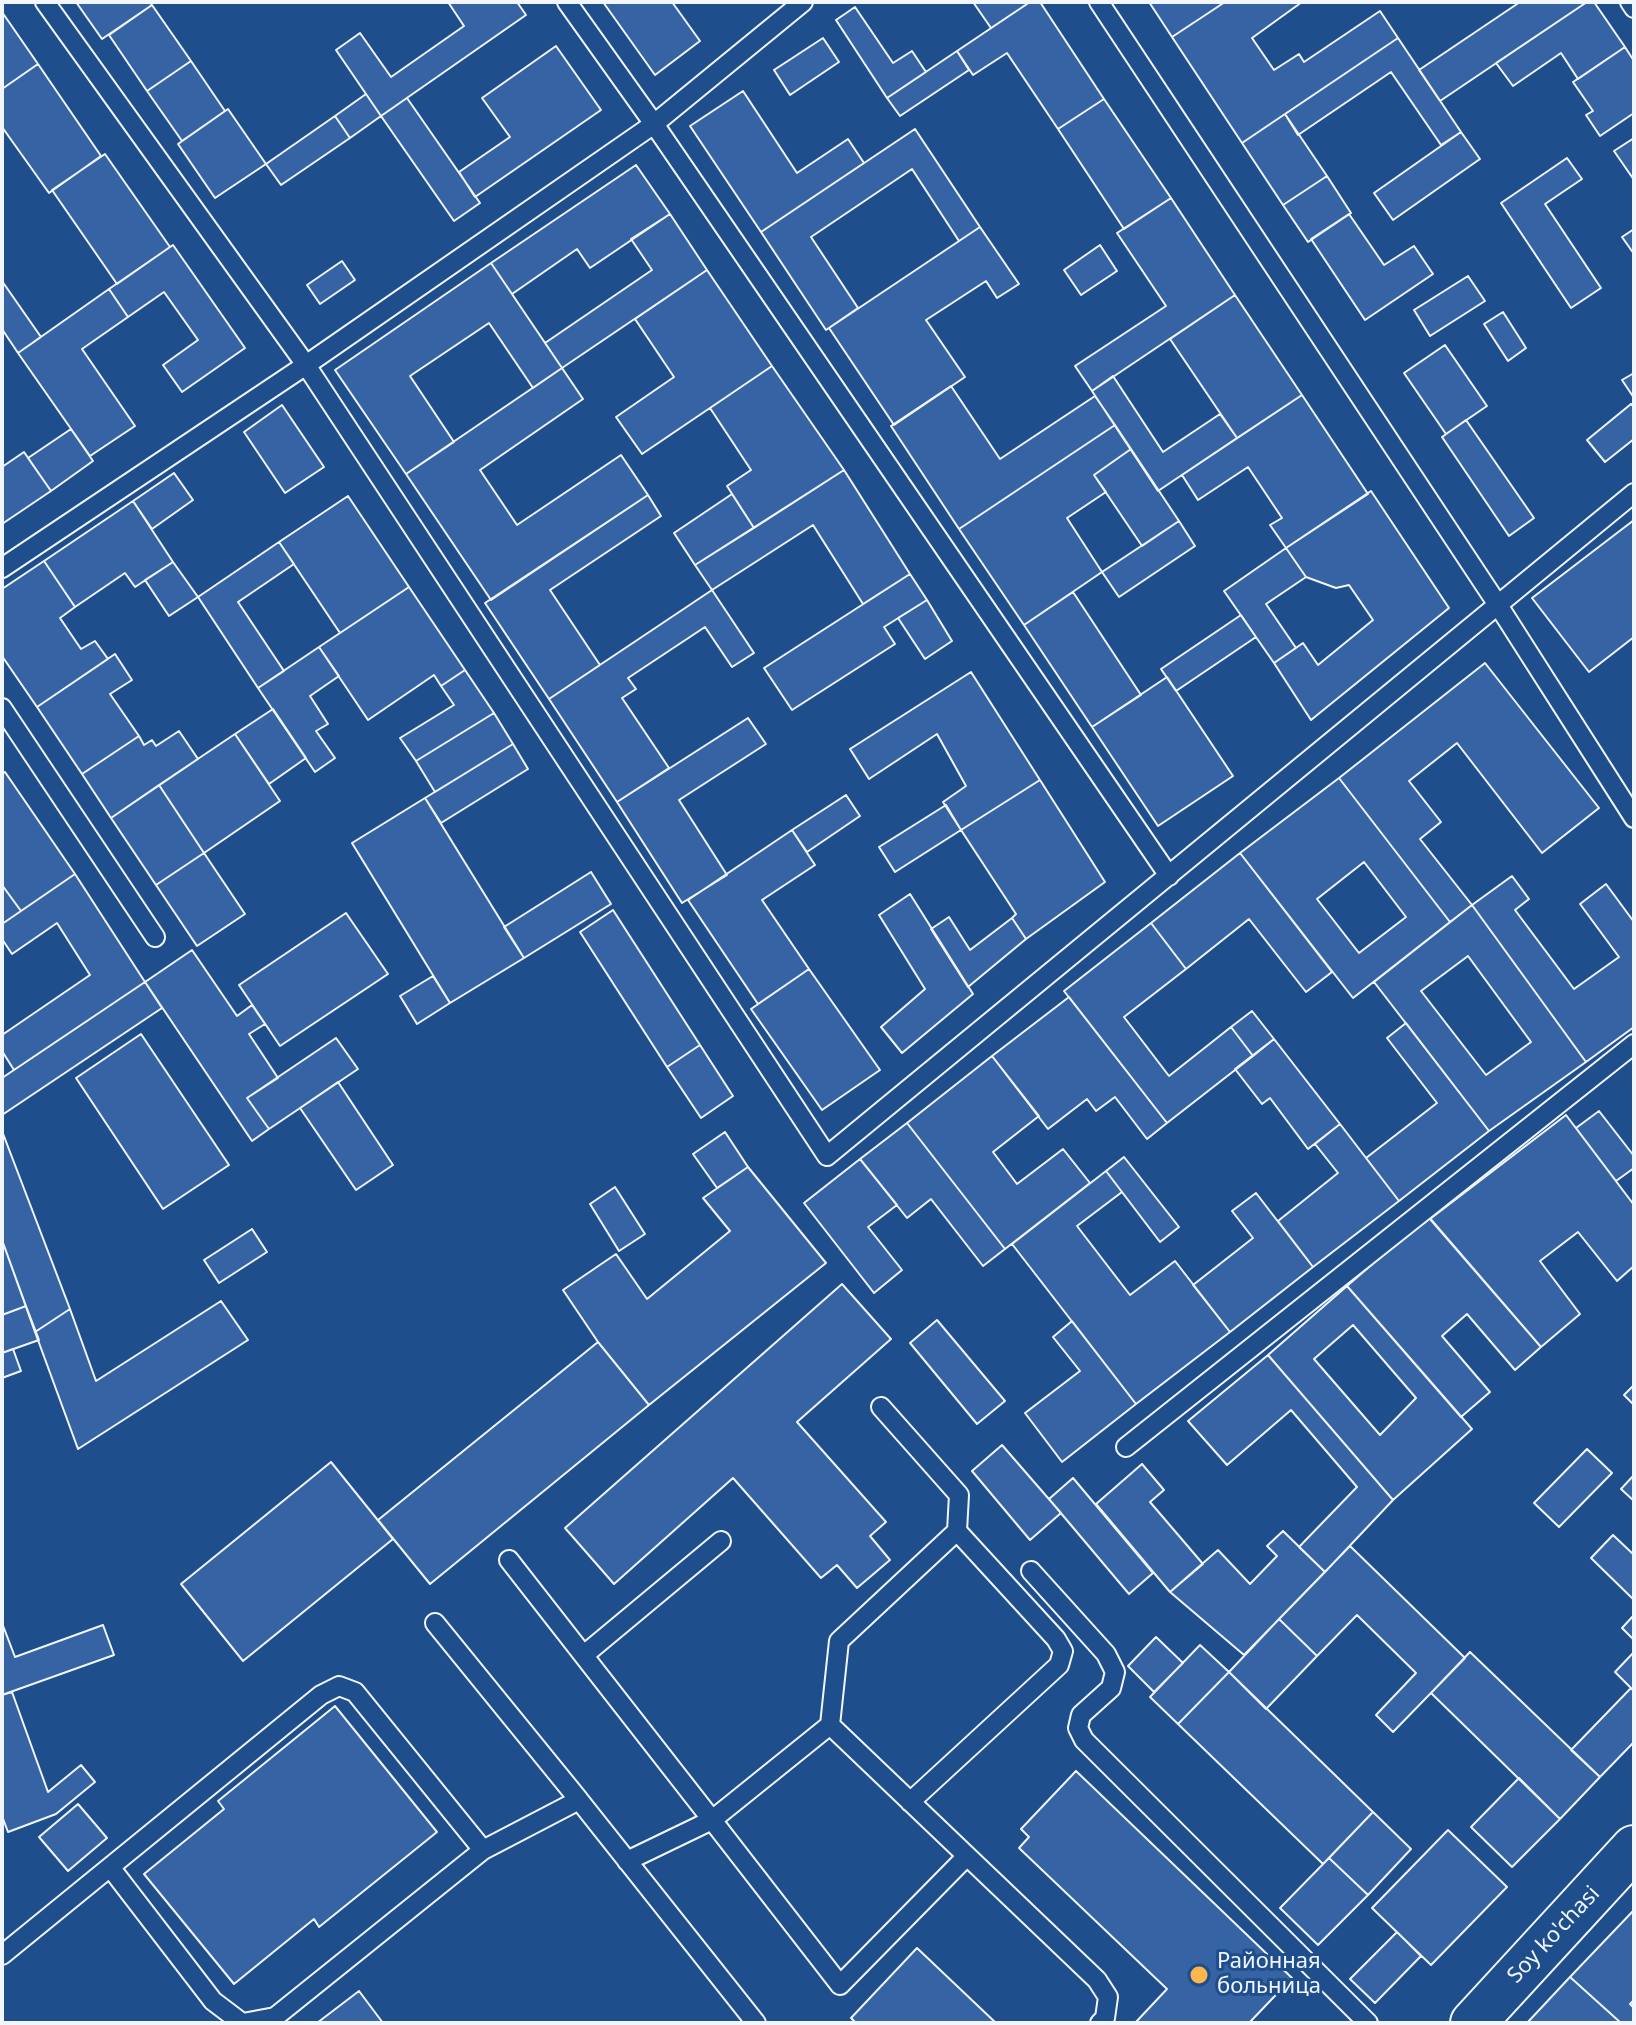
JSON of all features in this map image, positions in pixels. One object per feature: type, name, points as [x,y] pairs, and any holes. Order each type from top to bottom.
[{"type":"main road","name":"Soy ko'chasi","points":[[1473,2023],[1634,1848]]},
{"type":"lane","points":[[45,2],[306,365],[827,1156],[1634,493]]},
{"type":"lane","points":[[567,2],[654,124],[1169,876]]},
{"type":"lane","points":[[2,568],[306,365],[654,124],[803,2]]},
{"type":"lane","points":[[1099,2],[1498,605],[1634,818]]},
{"type":"lane","points":[[1630,2],[1634,8]]},
{"type":"lane","points":[[2,708],[155,937]]},
{"type":"lane","points":[[1126,1447],[1634,1044]]},
{"type":"lane","points":[[627,1861],[712,1820],[830,1725],[839,1641],[957,1531],[959,1495],[881,1407]]},
{"type":"lane","points":[[910,1802],[1059,1665],[1063,1651],[1056,1639],[957,1531]]},
{"type":"lane","points":[[584,1655],[721,1541]]},
{"type":"lane","points":[[509,1560],[840,1985],[967,1856]]},
{"type":"lane","points":[[1031,1571],[1106,1654],[1115,1672],[1111,1688],[1081,1715],[1078,1728],[1084,1740],[1368,2023]]},
{"type":"lane","points":[[435,1623],[579,1800],[751,2021]]},
{"type":"lane","points":[[2,1955],[321,1695],[339,1686],[355,1692],[483,1850]]},
{"type":"lane","points":[[830,1725],[1097,1980],[1108,1997],[1105,2018],[1100,2023]]},
{"type":"lane","points":[[110,1867],[213,2001],[242,2023],[275,2017],[483,1850],[579,1800]]},
{"type":"building","points":[[76,2],[150,2],[152,5],[102,39]]},
{"type":"building","points":[[448,2],[517,2],[526,15],[381,116],[336,50],[360,33],[391,77],[464,26]]},
{"type":"building","points":[[603,2],[672,2],[700,41],[655,75]]},
{"type":"building","points":[[973,2],[1030,2],[991,28]]},
{"type":"building","points":[[1030,2],[1040,2],[1104,99],[1058,129],[1007,53],[973,75],[957,51]]},
{"type":"building","points":[[1149,2],[1225,2],[1172,37]]},
{"type":"building","points":[[1225,2],[1302,2],[1252,38],[1274,70],[1299,54],[1304,62],[1380,11],[1398,38],[1242,143],[1172,37]]},
{"type":"building","points":[[1520,2],[1587,2],[1440,101],[1419,70]]},
{"type":"building","points":[[1587,2],[1594,2],[1625,47],[1578,79],[1561,53],[1513,86],[1496,63]]},
{"type":"building","points":[[152,5],[191,61],[147,91],[109,35]]},
{"type":"building","points":[[855,7],[893,63],[912,51],[926,72],[887,98],[836,20]]},
{"type":"building","points":[[2,12],[38,64],[2,89]]},
{"type":"building","points":[[823,38],[839,62],[790,95],[774,70]]},
{"type":"building","points":[[1398,38],[1461,132],[1441,145],[1391,72],[1298,135],[1285,114]]},
{"type":"building","points":[[556,46],[601,110],[475,197],[459,172],[510,137],[482,98]]},
{"type":"building","points":[[1625,47],[1634,61],[1634,113],[1600,136],[1586,115],[1593,111],[1573,82]]},
{"type":"building","points":[[957,51],[969,70],[900,116],[887,98]]},
{"type":"building","points":[[191,61],[225,111],[182,141],[147,91]]},
{"type":"building","points":[[38,64],[101,156],[49,193],[2,127],[2,89]]},
{"type":"building","points":[[743,91],[797,173],[848,139],[864,163],[761,232],[690,126]]},
{"type":"building","points":[[366,94],[381,116],[350,138],[335,116]]},
{"type":"building","points":[[407,98],[480,203],[454,221],[381,116]]},
{"type":"building","points":[[1104,99],[1171,198],[1124,229],[1058,129]]},
{"type":"building","points":[[228,109],[266,164],[215,198],[178,144]]},
{"type":"building","points":[[1285,114],[1327,176],[1283,205],[1242,143]]},
{"type":"building","points":[[335,116],[350,138],[281,185],[266,164]]},
{"type":"building","points":[[915,129],[980,227],[959,241],[912,169],[811,237],[858,308],[826,330],[761,232]]},
{"type":"building","points":[[1461,132],[1480,159],[1393,220],[1374,193]]},
{"type":"building","points":[[1634,138],[1634,180],[1614,151]]},
{"type":"building","points":[[105,154],[170,247],[117,284],[52,190]]},
{"type":"building","points":[[1567,158],[1582,179],[1545,204],[1601,288],[1571,308],[1501,203]]},
{"type":"building","points":[[636,165],[670,214],[590,268],[577,249],[512,294],[491,263]]},
{"type":"building","points":[[1327,176],[1351,213],[1308,242],[1283,205]]},
{"type":"building","points":[[1171,198],[1235,295],[1092,391],[1075,366],[1166,306],[1117,233]]},
{"type":"building","points":[[670,214],[707,270],[562,368],[545,343],[652,270],[631,239]]},
{"type":"building","points":[[1349,214],[1384,265],[1414,246],[1433,274],[1365,320],[1311,239]]},
{"type":"building","points":[[980,227],[1019,284],[997,298],[986,281],[926,320],[965,377],[894,425],[829,328]]},
{"type":"building","points":[[1634,229],[1634,254],[1622,237]]},
{"type":"building","points":[[173,245],[245,348],[182,392],[163,365],[198,340],[164,292],[128,317],[109,289]]},
{"type":"building","points":[[1100,245],[1117,271],[1081,295],[1064,270]]},
{"type":"building","points":[[342,261],[355,280],[320,304],[307,285]]},
{"type":"building","points":[[491,263],[562,368],[533,388],[489,323],[410,376],[454,442],[406,474],[335,370]]},
{"type":"building","points":[[707,270],[772,366],[642,454],[616,417],[674,377],[635,319]]},
{"type":"building","points":[[1468,276],[1485,301],[1430,336],[1414,310]]},
{"type":"building","points":[[2,281],[41,337],[18,353],[2,329]]},
{"type":"building","points":[[109,289],[128,317],[82,349],[135,426],[90,456],[18,353]]},
{"type":"building","points":[[1235,295],[1302,395],[1237,438],[1170,339]]},
{"type":"building","points":[[1503,312],[1526,348],[1508,361],[1484,324]]},
{"type":"building","points":[[1445,345],[1487,406],[1446,434],[1404,373]]},
{"type":"building","points":[[772,366],[844,470],[754,528],[727,486],[751,470],[710,408]]},
{"type":"building","points":[[562,368],[583,399],[480,470],[517,525],[621,455],[648,495],[491,600],[406,474]]},
{"type":"building","points":[[1634,373],[1634,398],[1622,380]]},
{"type":"building","points":[[1113,376],[1163,452],[1220,414],[1237,438],[1158,491],[1092,391]]},
{"type":"building","points":[[951,386],[1000,459],[1095,396],[1115,425],[959,529],[891,426]]},
{"type":"building","points":[[1302,395],[1368,494],[1286,548],[1270,525],[1282,518],[1248,467],[1198,500],[1182,475]]},
{"type":"building","points":[[1631,404],[1634,407],[1634,439],[1605,462],[1587,440]]},
{"type":"building","points":[[282,405],[324,467],[285,493],[244,432]]},
{"type":"building","points":[[1466,420],[1534,518],[1509,536],[1442,437]]},
{"type":"building","points":[[1115,425],[1131,449],[1094,475],[1106,492],[1067,518],[1102,572],[1024,625],[959,529]]},
{"type":"building","points":[[71,429],[93,461],[51,491],[28,458]]},
{"type":"building","points":[[1131,449],[1179,521],[1142,546],[1094,475]]},
{"type":"building","points":[[24,452],[51,491],[2,524],[2,467]]},
{"type":"building","points":[[844,470],[910,574],[863,604],[813,525],[712,590],[695,565]]},
{"type":"building","points":[[174,473],[193,500],[152,529],[133,501]]},
{"type":"building","points":[[1371,491],[1449,608],[1311,720],[1274,663],[1303,643],[1318,665],[1373,620],[1349,585],[1336,588],[1306,577],[1286,548]]},
{"type":"building","points":[[732,494],[754,528],[695,565],[674,533]]},
{"type":"building","points":[[648,495],[661,516],[550,590],[600,665],[549,699],[485,603]]},
{"type":"building","points":[[348,496],[409,587],[340,633],[279,542]]},
{"type":"building","points":[[133,501],[173,562],[135,587],[125,573],[75,607],[44,561]]},
{"type":"building","points":[[1634,520],[1634,637],[1589,672],[1532,598]]},
{"type":"building","points":[[1179,521],[1195,546],[1119,597],[1102,572]]},
{"type":"building","points":[[279,542],[294,564],[238,602],[284,671],[258,688],[198,597]]},
{"type":"building","points":[[1286,548],[1306,577],[1266,604],[1296,648],[1274,663],[1224,591]]},
{"type":"building","points":[[44,561],[75,607],[60,618],[81,649],[95,641],[108,659],[37,707],[2,656],[2,589]]},
{"type":"building","points":[[173,562],[198,597],[169,616],[145,580]]},
{"type":"building","points":[[910,574],[927,600],[884,627],[895,644],[792,710],[764,668]]},
{"type":"building","points":[[409,587],[465,670],[441,686],[434,675],[368,720],[319,647]]},
{"type":"building","points":[[712,590],[754,653],[732,667],[705,627],[628,678],[636,689],[622,698],[669,768],[617,802],[549,699]]},
{"type":"building","points":[[1073,592],[1141,695],[1092,727],[1024,625]]},
{"type":"building","points":[[927,600],[952,641],[925,659],[898,618]]},
{"type":"building","points":[[1241,615],[1256,637],[1176,691],[1161,669]]},
{"type":"building","points":[[319,647],[339,676],[310,696],[328,724],[316,731],[335,758],[315,772],[258,688]]},
{"type":"building","points":[[115,654],[132,680],[110,694],[139,736],[82,774],[37,707]]},
{"type":"building","points":[[1485,663],[1599,808],[1542,853],[1457,743],[1409,781],[1441,822],[1420,839],[1472,905],[1450,922],[1339,778]]},
{"type":"building","points":[[465,670],[494,713],[416,761],[400,738],[454,705],[441,686]]},
{"type":"building","points":[[971,672],[1040,780],[961,830],[943,802],[966,786],[937,734],[869,779],[850,749]]},
{"type":"building","points":[[1167,677],[1233,776],[1158,826],[1092,727]]},
{"type":"building","points":[[273,709],[306,758],[269,784],[235,734]]},
{"type":"building","points":[[494,713],[513,744],[435,792],[416,761]]},
{"type":"building","points":[[748,718],[766,744],[679,800],[727,875],[682,903],[617,802]]},
{"type":"building","points":[[179,731],[198,759],[111,818],[82,774],[139,736],[144,745],[152,740],[156,746]]},
{"type":"building","points":[[235,734],[280,801],[204,853],[159,785]]},
{"type":"building","points":[[513,744],[528,769],[441,823],[425,798]]},
{"type":"building","points":[[5,772],[75,874],[21,911],[2,885],[2,774]]},
{"type":"building","points":[[1339,778],[1450,922],[1353,998],[1240,853]],"holes":[[[1364,862],[1406,917],[1359,953],[1317,899]]]},
{"type":"building","points":[[1040,780],[1105,882],[1026,939],[1012,918],[1016,914],[961,830]]},
{"type":"building","points":[[159,785],[204,853],[156,885],[111,818]]},
{"type":"building","points":[[846,795],[860,816],[807,852],[792,830]]},
{"type":"building","points":[[425,798],[524,958],[450,1003],[352,843]]},
{"type":"building","points":[[946,805],[961,830],[895,872],[879,847]]},
{"type":"building","points":[[792,830],[815,865],[762,900],[809,969],[758,1004],[688,900]]},
{"type":"building","points":[[204,853],[245,914],[197,946],[156,885]]},
{"type":"building","points":[[1240,853],[1332,972],[1306,992],[1249,919],[1186,969],[1151,923]]},
{"type":"building","points":[[591,872],[611,904],[524,958],[504,927]]},
{"type":"building","points":[[75,874],[145,982],[14,1070],[2,1051],[2,1035],[90,975],[57,923],[12,954],[2,939],[2,924]]},
{"type":"building","points":[[1512,876],[1529,899],[1515,910],[1574,989],[1619,957],[1580,904],[1606,884],[1634,922],[1634,1027],[1586,1062],[1472,905]]},
{"type":"building","points":[[2,885],[21,911],[2,924]]},
{"type":"building","points":[[910,894],[973,994],[902,1053],[881,1027],[925,989],[879,915]]},
{"type":"building","points":[[1472,905],[1586,1062],[1489,1131],[1374,982]],"holes":[[[1468,956],[1531,1042],[1486,1075],[1421,991]]]},
{"type":"building","points":[[613,910],[700,1045],[667,1067],[580,932]]},
{"type":"building","points":[[346,913],[388,974],[280,1046],[239,985]]},
{"type":"building","points":[[949,917],[970,950],[1012,918],[1026,939],[968,987],[931,929]]},
{"type":"building","points":[[1151,923],[1186,969],[1124,1017],[1169,1076],[1231,1027],[1253,1056],[1167,1123],[1064,991]]},
{"type":"building","points":[[192,950],[237,1016],[252,1005],[265,1024],[249,1034],[278,1078],[247,1098],[269,1129],[252,1141],[145,982]]},
{"type":"building","points":[[809,969],[880,1070],[822,1110],[751,1009]]},
{"type":"building","points":[[433,976],[450,1003],[417,1024],[400,996]]},
{"type":"building","points":[[145,982],[162,1008],[2,1115],[2,1078]]},
{"type":"building","points":[[1069,997],[1167,1123],[1147,1139],[1115,1097],[1096,1111],[1087,1099],[1048,1129],[992,1056]]},
{"type":"building","points":[[1252,1011],[1274,1039],[1253,1056],[1231,1027]]},
{"type":"building","points":[[1406,1023],[1489,1131],[1399,1201],[1366,1158],[1437,1103],[1387,1038]]},
{"type":"building","points":[[141,1034],[229,1165],[163,1209],[76,1078]]},
{"type":"building","points":[[336,1038],[358,1069],[269,1129],[247,1098]]},
{"type":"building","points":[[1274,1039],[1340,1124],[1308,1149],[1270,1098],[1262,1104],[1235,1069]]},
{"type":"building","points":[[700,1045],[733,1096],[701,1118],[667,1067]]},
{"type":"building","points":[[992,1056],[1039,1116],[993,1152],[1017,1184],[1063,1149],[1090,1183],[1005,1249],[907,1123]]},
{"type":"building","points":[[338,1082],[393,1165],[356,1190],[300,1108]]},
{"type":"building","points":[[1599,1111],[1634,1156],[1634,1168],[1616,1181],[1576,1128]]},
{"type":"building","points":[[1566,1115],[1634,1205],[1634,1266],[1617,1281],[1578,1232],[1540,1261],[1580,1314],[1541,1347],[1430,1219]]},
{"type":"building","points":[[907,1123],[1005,1249],[983,1266],[931,1199],[907,1218],[860,1159]]},
{"type":"building","points":[[1340,1124],[1399,1201],[1313,1267],[1278,1221],[1338,1173],[1315,1144]]},
{"type":"building","points":[[2,1131],[70,1309],[35,1332],[2,1240]]},
{"type":"building","points":[[725,1132],[748,1167],[717,1188],[693,1154]]},
{"type":"building","points":[[1124,1157],[1179,1227],[1160,1242],[1106,1171]]},
{"type":"building","points":[[860,1159],[897,1205],[868,1227],[902,1270],[874,1293],[804,1203]]},
{"type":"building","points":[[748,1167],[826,1263],[649,1405],[598,1342],[563,1290],[616,1254],[647,1299],[730,1231],[703,1198]]},
{"type":"building","points":[[1106,1171],[1122,1192],[1077,1226],[1130,1295],[1175,1261],[1230,1332],[1136,1404],[1012,1244]]},
{"type":"building","points":[[615,1187],[645,1234],[619,1251],[590,1204]]},
{"type":"building","points":[[1256,1193],[1313,1267],[1230,1332],[1193,1285],[1253,1238],[1232,1211]]},
{"type":"building","points":[[1428,1216],[1541,1347],[1515,1370],[1467,1314],[1442,1336],[1490,1392],[1461,1417],[1347,1286]]},
{"type":"building","points":[[252,1229],[267,1252],[219,1283],[204,1260]]},
{"type":"building","points":[[2,1240],[26,1306],[2,1315]]},
{"type":"building","points":[[842,1284],[891,1339],[797,1422],[886,1522],[870,1536],[890,1560],[857,1588],[837,1565],[821,1578],[733,1478],[614,1584],[565,1528]]},
{"type":"building","points":[[1347,1286],[1472,1429],[1393,1500],[1268,1355]],"holes":[[[1353,1325],[1416,1398],[1380,1435],[1314,1359]]]},
{"type":"building","points":[[221,1301],[248,1340],[78,1449],[35,1332],[70,1309],[96,1381]]},
{"type":"building","points":[[26,1306],[39,1340],[2,1353],[2,1315]]},
{"type":"building","points":[[937,1320],[1005,1401],[977,1424],[910,1343]]},
{"type":"building","points":[[1072,1321],[1136,1404],[1062,1462],[1025,1413],[1080,1371],[1053,1337]]},
{"type":"building","points":[[598,1342],[649,1405],[430,1584],[378,1520]]},
{"type":"building","points":[[13,1349],[21,1371],[2,1378],[2,1353]]},
{"type":"building","points":[[1268,1355],[1393,1500],[1325,1572],[1299,1547],[1357,1487],[1291,1410],[1227,1465],[1188,1421]]},
{"type":"building","points":[[1634,1385],[1634,1405],[1624,1395]]},
{"type":"building","points":[[1002,1445],[1061,1513],[1030,1540],[972,1471]]},
{"type":"building","points":[[1587,1449],[1612,1473],[1559,1527],[1534,1503]]},
{"type":"building","points":[[331,1462],[393,1539],[243,1661],[181,1584]]},
{"type":"building","points":[[1142,1464],[1164,1490],[1150,1502],[1203,1564],[1170,1592],[1096,1504]]},
{"type":"building","points":[[1634,1475],[1634,1501],[1621,1489]]},
{"type":"building","points":[[1073,1478],[1153,1573],[1129,1594],[1049,1499]]},
{"type":"building","points":[[1283,1531],[1325,1572],[1244,1655],[1170,1592],[1218,1550],[1250,1584],[1277,1556],[1267,1546]]},
{"type":"building","points":[[1613,1535],[1634,1555],[1634,1600],[1591,1558]]},
{"type":"building","points":[[1350,1546],[1465,1658],[1393,1732],[1376,1715],[1416,1673],[1357,1615],[1317,1656],[1279,1619]]},
{"type":"building","points":[[1634,1615],[1634,1640],[1622,1628]]},
{"type":"building","points":[[1279,1619],[1317,1656],[1266,1709],[1229,1672]]},
{"type":"building","points":[[2,1623],[15,1657],[103,1625],[114,1655],[2,1695]]},
{"type":"building","points":[[1156,1637],[1183,1663],[1154,1692],[1128,1666]]},
{"type":"building","points":[[1200,1645],[1229,1672],[1178,1724],[1150,1697]]},
{"type":"building","points":[[1470,1652],[1600,1777],[1560,1819],[1431,1693]]},
{"type":"building","points":[[1634,1652],[1634,1691],[1615,1672]]},
{"type":"building","points":[[1229,1672],[1373,1812],[1323,1864],[1178,1724]]},
{"type":"building","points":[[1631,1688],[1634,1691],[1634,1742],[1600,1777],[1571,1750]]},
{"type":"building","points":[[12,1692],[48,1792],[81,1765],[95,1782],[56,1814],[8,1832],[2,1816],[2,1695]]},
{"type":"building","points":[[335,1706],[437,1832],[319,1927],[314,1919],[234,1984],[144,1874],[224,1809],[218,1801]]},
{"type":"building","points":[[1076,1771],[1292,1978],[1249,2023],[1135,2023],[1167,1989],[1019,1848],[1029,1837],[1021,1829]]},
{"type":"building","points":[[1519,1778],[1560,1819],[1512,1867],[1471,1827]]},
{"type":"building","points":[[78,1804],[107,1838],[68,1871],[39,1837]]},
{"type":"building","points":[[1373,1812],[1411,1849],[1368,1895],[1329,1858]]},
{"type":"building","points":[[1448,1830],[1507,1887],[1431,1965],[1372,1908]]},
{"type":"building","points":[[1329,1858],[1368,1895],[1318,1945],[1280,1908]]},
{"type":"building","points":[[1634,1910],[1634,2000],[1630,2004],[1634,2008],[1634,2023],[1621,2023],[1570,1977]]},
{"type":"building","points":[[1397,1932],[1421,1956],[1375,2003],[1350,1979]]},
{"type":"building","points":[[917,1948],[996,2023],[856,2023],[851,2018]]},
{"type":"building","points":[[1570,1977],[1621,2023],[1527,2023]]},
{"type":"building","points":[[359,1991],[383,2023],[317,2023]]},
{"type":"place","name":"Районная больница","points":[[1199,1975]]}]
